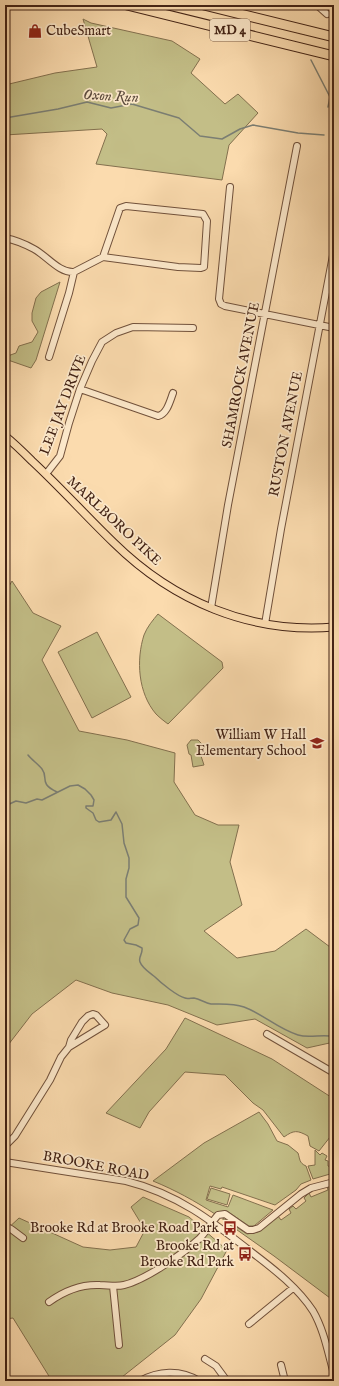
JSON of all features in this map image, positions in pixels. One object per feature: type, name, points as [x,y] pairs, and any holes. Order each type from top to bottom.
[{"type":"highway","name":"MD 4","points":[[127,5],[334,56]]},
{"type":"highway","name":"MD 4","points":[[204,5],[334,37]]},
{"type":"main road","name":"MARLBORO PIKE","points":[[5,436],[46,474],[110,539],[139,565],[172,589],[211,608],[240,618],[265,624],[307,628],[334,627]]},
{"type":"street","points":[[317,5],[327,14]]},
{"type":"street","name":"SHAMROCK AVENUE","points":[[211,608],[228,505],[297,146]]},
{"type":"street","points":[[230,187],[219,301],[223,306],[334,328]]},
{"type":"street","points":[[5,238],[33,248],[59,267],[69,272],[74,272],[103,257],[178,267],[201,268],[204,266],[207,220],[204,215],[200,213],[120,208],[103,257]]},
{"type":"street","name":"RUSTON AVENUE","points":[[265,624],[280,529],[334,250]]},
{"type":"street","points":[[49,357],[74,272]]},
{"type":"street","name":"LEE JAY DRIVE","points":[[46,474],[61,453],[68,423],[80,389],[99,347],[108,337],[133,327],[193,328]]},
{"type":"street","points":[[80,389],[158,416],[166,411],[173,393]]},
{"type":"street","points":[[5,1146],[15,1136],[50,1080],[61,1057],[69,1047],[105,1025],[96,1015],[93,1014],[88,1016],[82,1022],[71,1040],[69,1047]]},
{"type":"street","points":[[266,1034],[334,1073]]},
{"type":"street","name":"BROOKE ROAD","points":[[5,1162],[143,1185],[166,1194],[198,1212],[267,1264],[294,1288],[309,1306],[320,1324],[334,1374]]},
{"type":"street","points":[[49,1302],[69,1290],[84,1286],[124,1285],[138,1280],[153,1272],[198,1239],[218,1215],[225,1214],[248,1230],[253,1230],[259,1228],[301,1194],[311,1188],[334,1182]]},
{"type":"street","points":[[5,1226],[23,1238]]},
{"type":"street","points":[[113,1286],[119,1345]]},
{"type":"street","points":[[249,1324],[294,1288]]},
{"type":"street","points":[[205,1359],[216,1366],[226,1381]]},
{"type":"street","points":[[281,1365],[285,1381]]},
{"type":"street","points":[[140,1381],[152,1375],[168,1372],[181,1374],[199,1381]]},
{"type":"shaded area","points":[[83,19],[91,23],[172,41],[200,59],[191,73],[225,104],[238,94],[258,113],[229,145],[222,180],[96,164],[107,134],[102,129],[5,135],[5,85],[55,73],[97,67]]},
{"type":"shaded area","points":[[60,282],[36,360],[31,368],[5,359],[5,357],[16,353],[19,346],[32,342],[38,332],[32,321],[32,313],[36,298],[41,292]]},
{"type":"shaded area","points":[[12,581],[33,613],[61,626],[42,660],[79,731],[127,740],[175,753],[174,782],[195,815],[218,825],[239,825],[230,862],[242,905],[204,931],[237,958],[275,951],[306,929],[334,950],[334,1042],[307,1048],[255,1019],[217,1025],[168,1005],[112,993],[76,980],[32,1014],[5,1049],[5,593]]},
{"type":"shaded area","points":[[158,614],[222,662],[223,668],[168,724],[156,714],[150,706],[145,696],[140,676],[141,645],[148,626]]},
{"type":"shaded area","points":[[97,632],[131,697],[92,718],[58,652]]},
{"type":"shaded area","points":[[191,740],[198,740],[202,744],[200,753],[204,765],[193,767],[191,755],[189,754],[187,745]]},
{"type":"shaded area","points":[[185,1018],[272,1059],[334,1099],[334,1132],[319,1151],[310,1146],[308,1136],[301,1133],[293,1132],[284,1137],[263,1110],[253,1103],[225,1075],[185,1072],[149,1112],[140,1128],[106,1113],[166,1049]]},
{"type":"shaded area","points":[[259,1112],[268,1124],[277,1141],[288,1145],[298,1153],[301,1162],[306,1166],[311,1180],[301,1184],[296,1190],[275,1205],[222,1187],[221,1189],[210,1186],[206,1200],[228,1207],[233,1195],[273,1210],[254,1226],[249,1226],[227,1211],[217,1212],[215,1214],[185,1196],[153,1181],[204,1143]]},
{"type":"shaded area","points":[[315,1150],[320,1155],[322,1153],[327,1156],[325,1160],[328,1161],[328,1166],[334,1166],[330,1174],[313,1179],[308,1166],[315,1165]]},
{"type":"shaded area","points":[[332,1185],[334,1190],[334,1301],[223,1220],[223,1218],[247,1234],[258,1232],[278,1216],[281,1220],[291,1213],[289,1209],[293,1206],[296,1209],[306,1201],[304,1198],[309,1193],[311,1197],[328,1190],[327,1186]]},
{"type":"shaded area","points":[[211,1188],[230,1194],[227,1205],[207,1199]]},
{"type":"shaded area","points":[[143,1197],[189,1217],[227,1250],[201,1299],[175,1335],[117,1381],[52,1381],[13,1318],[5,1319],[5,1231],[19,1218],[83,1247],[110,1250],[136,1247],[145,1230],[131,1207]]},
{"type":"waterway","name":"Oxon Run","points":[[311,60],[330,97],[334,97]]},
{"type":"waterway","name":"Oxon Run","points":[[328,107],[330,97]]},
{"type":"waterway","name":"Oxon Run","points":[[5,118],[58,109],[87,102],[111,108],[132,104],[179,118],[200,136],[222,139],[240,129],[253,125],[298,133],[324,135]]},
{"type":"waterway","points":[[28,755],[44,772],[48,786],[57,792]]},
{"type":"waterway","points":[[5,806],[16,801],[26,803],[37,799],[42,800],[70,786],[78,785],[85,789],[94,800],[93,806],[86,806],[86,808],[93,813],[96,820],[99,822],[111,820],[116,812],[122,824],[124,843],[129,858],[129,868],[126,879],[126,897],[139,918],[138,925],[130,929],[124,940],[126,943],[142,948],[140,960],[144,968],[169,989],[185,998],[194,998],[211,1004],[232,1004],[244,1007],[298,1035],[334,1037]]},
{"type":"place","name":"CubeSmart","points":[[35,31]]},
{"type":"place","name":"William W Hall Elementary School","points":[[317,743]]},
{"type":"place","name":"Brooke Rd at Brooke Road Park","points":[[230,1228]]},
{"type":"place","name":"Brooke Rd at Brooke Rd Park","points":[[245,1254]]}]
